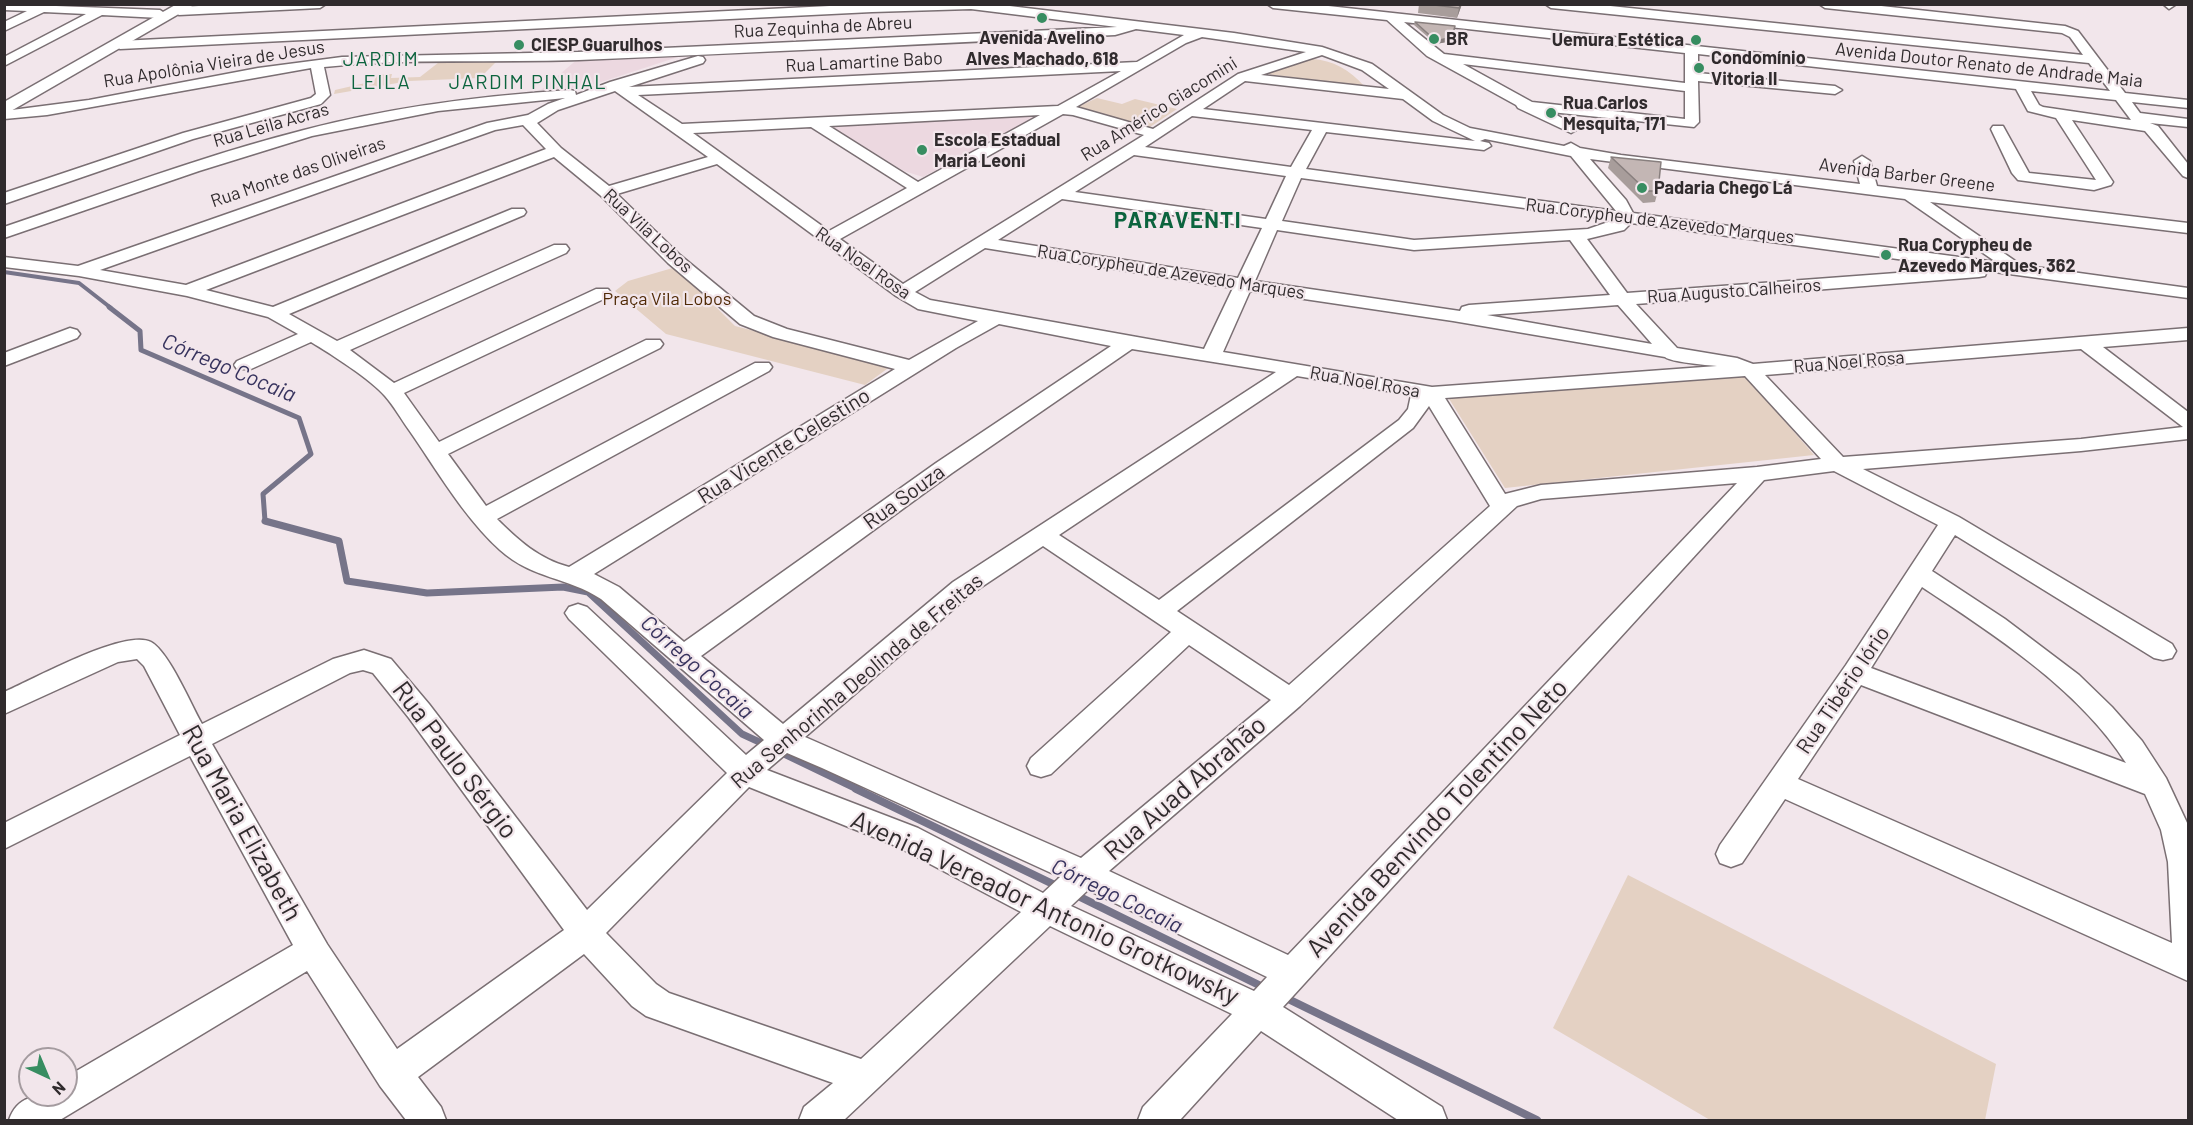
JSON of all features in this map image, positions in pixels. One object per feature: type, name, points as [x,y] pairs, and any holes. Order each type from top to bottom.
[{"type":"main road","points":[[4,102],[160,14],[181,7]]},
{"type":"main road","points":[[4,112],[181,7]]},
{"type":"main road","points":[[4,102],[23,99]]},
{"type":"street","points":[[181,7],[320,4]]},
{"type":"street","points":[[573,56],[601,4]]},
{"type":"street","points":[[1081,19],[1094,4]]},
{"type":"street","name":"Avenida Doutor Renato de Andrade Maia","points":[[1273,4],[1341,12],[1368,9],[1612,22],[1690,52],[2188,104]]},
{"type":"street","points":[[1551,4],[1612,22],[1837,17],[2065,30],[2074,34],[2136,117]]},
{"type":"street","points":[[1825,4],[1837,17],[1858,69]]},
{"type":"street","points":[[120,45],[593,21],[836,23],[878,6],[964,5],[1136,25],[1177,33]]},
{"type":"street","points":[[4,6],[160,14]]},
{"type":"street","points":[[4,27],[41,8]]},
{"type":"street","points":[[4,62],[100,11]]},
{"type":"street","points":[[1392,11],[1419,44],[1523,105],[1571,129]]},
{"type":"street","points":[[1837,17],[2095,60]]},
{"type":"street","points":[[1074,33],[1089,26],[1081,19]]},
{"type":"street","name":"Rua Zequinha de Abreu","points":[[573,56],[732,49],[836,23],[1074,33],[1124,30],[1136,25]]},
{"type":"street","points":[[1124,30],[1177,33]]},
{"type":"street","points":[[827,239],[1140,66],[1177,33]]},
{"type":"street","name":"Avenida Barber Greene","points":[[1177,33],[1201,33],[1268,41],[1322,51],[1366,67],[1438,118],[1504,145],[1535,153],[1621,160],[2188,228]]},
{"type":"street","points":[[532,119],[553,107],[593,92],[620,88],[732,49]]},
{"type":"street","name":"Rua Américo Giacomini","points":[[902,292],[1131,150],[1243,77],[1322,51]]},
{"type":"street","points":[[1523,105],[1689,124],[1692,122],[1690,52]]},
{"type":"street","name":"Rua Apolônia Vieira de Jesus","points":[[4,112],[62,107],[317,64],[431,57],[573,56]]},
{"type":"street","points":[[1442,58],[1692,82],[1835,90]]},
{"type":"street","points":[[4,199],[188,136],[316,101],[323,95],[317,64]]},
{"type":"street","name":"Rua Lamartine Babo","points":[[620,88],[835,92],[1140,66]]},
{"type":"street","points":[[1243,77],[1404,95]]},
{"type":"street","points":[[2028,87],[2033,108],[2056,115],[2136,124],[2153,129],[2188,173]]},
{"type":"street","name":"Rua Noel Rosa","points":[[620,88],[827,239],[902,292],[925,305],[1128,343],[1427,393],[1750,370],[2188,334]]},
{"type":"street","name":"Rua Leila Acras","points":[[4,233],[206,164],[311,132],[428,108],[490,99],[593,92]]},
{"type":"street","points":[[832,122],[835,92]]},
{"type":"street","points":[[2104,95],[2117,112],[2136,117],[2188,123]]},
{"type":"street","points":[[679,129],[1059,110],[1074,111],[1155,134]]},
{"type":"street","points":[[1058,194],[1414,245],[1575,235],[1611,230],[1626,217],[1620,203],[1570,146],[1571,110]]},
{"type":"street","points":[[1191,112],[1474,146],[1504,145]]},
{"type":"street","points":[[1998,129],[2024,177],[2094,185],[2105,182],[2056,115]]},
{"type":"street","name":"Rua Vila Lobos","points":[[532,119],[530,124],[533,129],[556,151],[606,192],[674,259],[754,324],[792,337],[911,367]]},
{"type":"street","name":"Rua Monte das Oliveiras","points":[[79,271],[492,126],[532,119]]},
{"type":"street","points":[[815,123],[917,188]]},
{"type":"street","points":[[1211,356],[1295,174],[1321,127]]},
{"type":"street","name":"Avenida Barber Greene","points":[[1466,131],[1577,155]]},
{"type":"street","name":"Rua Corypheu de Azevedo Marques","points":[[1131,150],[1295,174],[2017,268],[2188,293]]},
{"type":"street","points":[[187,291],[556,151]]},
{"type":"street","points":[[606,192],[719,159]]},
{"type":"street","points":[[1862,161],[1870,190]]},
{"type":"street","points":[[1910,195],[2017,268]]},
{"type":"street","points":[[275,314],[518,212]]},
{"type":"street","points":[[1575,235],[1622,299],[1692,374]]},
{"type":"street","name":"Rua Corypheu de Azevedo Marques","points":[[982,242],[1245,285],[1453,315],[1729,362],[1750,370]]},
{"type":"street","points":[[336,349],[560,249]]},
{"type":"street","points":[[1932,257],[1940,267],[1941,276]]},
{"type":"street","name":"Avenida Vereador Antonio Grotkowsky","points":[[4,262],[79,271],[187,291],[275,314],[336,349],[392,391],[482,517],[524,557],[549,570],[592,582],[610,593],[778,743],[832,760],[1066,891],[1276,992]]},
{"type":"street","name":"Rua Augusto Calheiros","points":[[1453,315],[1485,309],[1941,276],[2017,268]]},
{"type":"street","points":[[392,391],[602,293]]},
{"type":"street","points":[[925,305],[946,332],[949,344]]},
{"type":"street","name":"Rua Vicente Celestino","points":[[573,576],[911,367],[997,318]]},
{"type":"street","points":[[4,360],[70,334]]},
{"type":"street","points":[[244,365],[310,336]]},
{"type":"street","points":[[2085,342],[2188,422]]},
{"type":"street","name":"Rua Souza","points":[[683,656],[944,468],[1128,343]]},
{"type":"street","points":[[435,452],[653,344]]},
{"type":"street","points":[[482,517],[762,367]]},
{"type":"street","name":"Rua Senhorinha Deolinda de Freitas","points":[[392,1074],[556,957],[585,933],[749,769],[962,588],[1294,369]]},
{"type":"street","points":[[1750,370],[1837,464],[1951,522],[2163,651]]},
{"type":"street","points":[[1159,612],[1406,424],[1418,410],[1427,393],[1501,506]]},
{"type":"street","name":"Rua Auad Abrahão","points":[[817,1120],[866,1078],[1066,891],[1290,699],[1501,506],[1529,493],[1757,474],[1837,464],[2081,445],[2188,433]]},
{"type":"street","name":"Avenida Benvindo Tolentino Neto","points":[[1156,1120],[1757,474]]},
{"type":"street","points":[[1706,478],[1718,516]]},
{"type":"street","name":"Rua Tibério Iório","points":[[1731,854],[1781,784],[1920,574],[1951,522]]},
{"type":"street","points":[[1042,534],[1290,699]]},
{"type":"street","points":[[1781,784],[2188,966],[2186,882],[2177,832],[2156,786],[2110,722],[2067,679],[2031,648],[1920,574]]},
{"type":"street","name":"Avenida Vereador Antonio Grotkowsky","points":[[579,613],[749,769],[794,794],[907,837],[1066,891],[1212,986],[1276,992]]},
{"type":"street","points":[[1041,766],[1188,631]]},
{"type":"street","name":"Rua Maria Elizabeth","points":[[4,704],[113,653],[142,648],[154,660],[313,950],[392,1074],[428,1120]]},
{"type":"street","name":"Rua Paulo Sérgio","points":[[4,837],[342,666],[364,660],[381,666],[419,711],[585,933],[644,995],[658,1005],[866,1078]]},
{"type":"street","points":[[1855,672],[2156,786]]},
{"type":"street","points":[[27,1120],[313,950]]},
{"type":"street","points":[[1276,992],[1429,1120]]},
{"type":"shaded area","points":[[687,54],[586,87],[541,90],[579,58]]},
{"type":"shaded area","name":"Escola Estadual Maria Leoni","points":[[1040,115],[923,177],[904,171],[833,128],[837,125]]},
{"type":"green space","points":[[443,59],[499,59],[480,78],[409,81],[334,94],[335,90],[374,81],[377,75],[392,74],[391,78],[420,77]]},
{"type":"green space","points":[[1312,59],[1327,61],[1341,67],[1364,86],[1266,74]]},
{"type":"green space","points":[[1097,98],[1122,104],[1135,99],[1177,109],[1147,129],[1073,109]]},
{"type":"green space","name":"Praça Vila Lobos","points":[[676,267],[735,326],[891,366],[865,385],[666,334],[615,291],[628,281]]},
{"type":"green space","points":[[1744,374],[1814,455],[1505,488],[1446,394]]},
{"type":"green space","points":[[1628,875],[1996,1064],[1985,1120],[1710,1120],[1553,1028]]},
{"type":"building","points":[[1426,4],[1461,4],[1459,8]]},
{"type":"building","points":[[1415,22],[1455,26],[1452,37],[1436,41]]},
{"type":"building","points":[[1611,157],[1661,162],[1658,191],[1647,191]]},
{"type":"waterway","name":"Córrego Cocaia","points":[[4,272],[79,283],[111,308]]},
{"type":"waterway","name":"Córrego Cocaia","points":[[109,307],[140,331],[141,350],[299,418],[311,454],[263,494],[265,521]]},
{"type":"waterway","name":"Córrego Cocaia","points":[[265,521],[269,522]]},
{"type":"waterway","name":"Córrego Cocaia","points":[[265,521],[339,541],[347,581],[427,593],[563,587],[588,592],[742,734],[768,746]]},
{"type":"waterway","name":"Córrego Cocaia","points":[[780,752],[859,790]]},
{"type":"waterway","name":"Córrego Cocaia","points":[[856,789],[1059,887]]},
{"type":"waterway","name":"Córrego Cocaia","points":[[1074,894],[1267,989]]},
{"type":"waterway","name":"Córrego Cocaia","points":[[1284,997],[1537,1120]]},
{"type":"place","name":"Avenida Avelino Alves Machado, 618","points":[[1042,18]]},
{"type":"place","name":"BR","points":[[1434,39]]},
{"type":"place","name":"Uemura Estética","points":[[1696,40]]},
{"type":"place","name":"CIESP Guarulhos","points":[[519,45]]},
{"type":"place","name":"Condomínio Vitoria II","points":[[1699,68]]},
{"type":"place","name":"Rua Carlos Mesquita, 171","points":[[1551,113]]},
{"type":"place","name":"Escola Estadual Maria Leoni","points":[[922,150]]},
{"type":"place","name":"Padaria Chego Lá","points":[[1642,188]]},
{"type":"place","name":"Rua Corypheu de Azevedo Marques, 362","points":[[1886,255]]},
{"type":"district","name":"JARDIM LEILA","points":[[381,70]]},
{"type":"district","name":"JARDIM PINHAL","points":[[528,82]]},
{"type":"district","name":"PARAVENTI","points":[[1178,221]]}]
